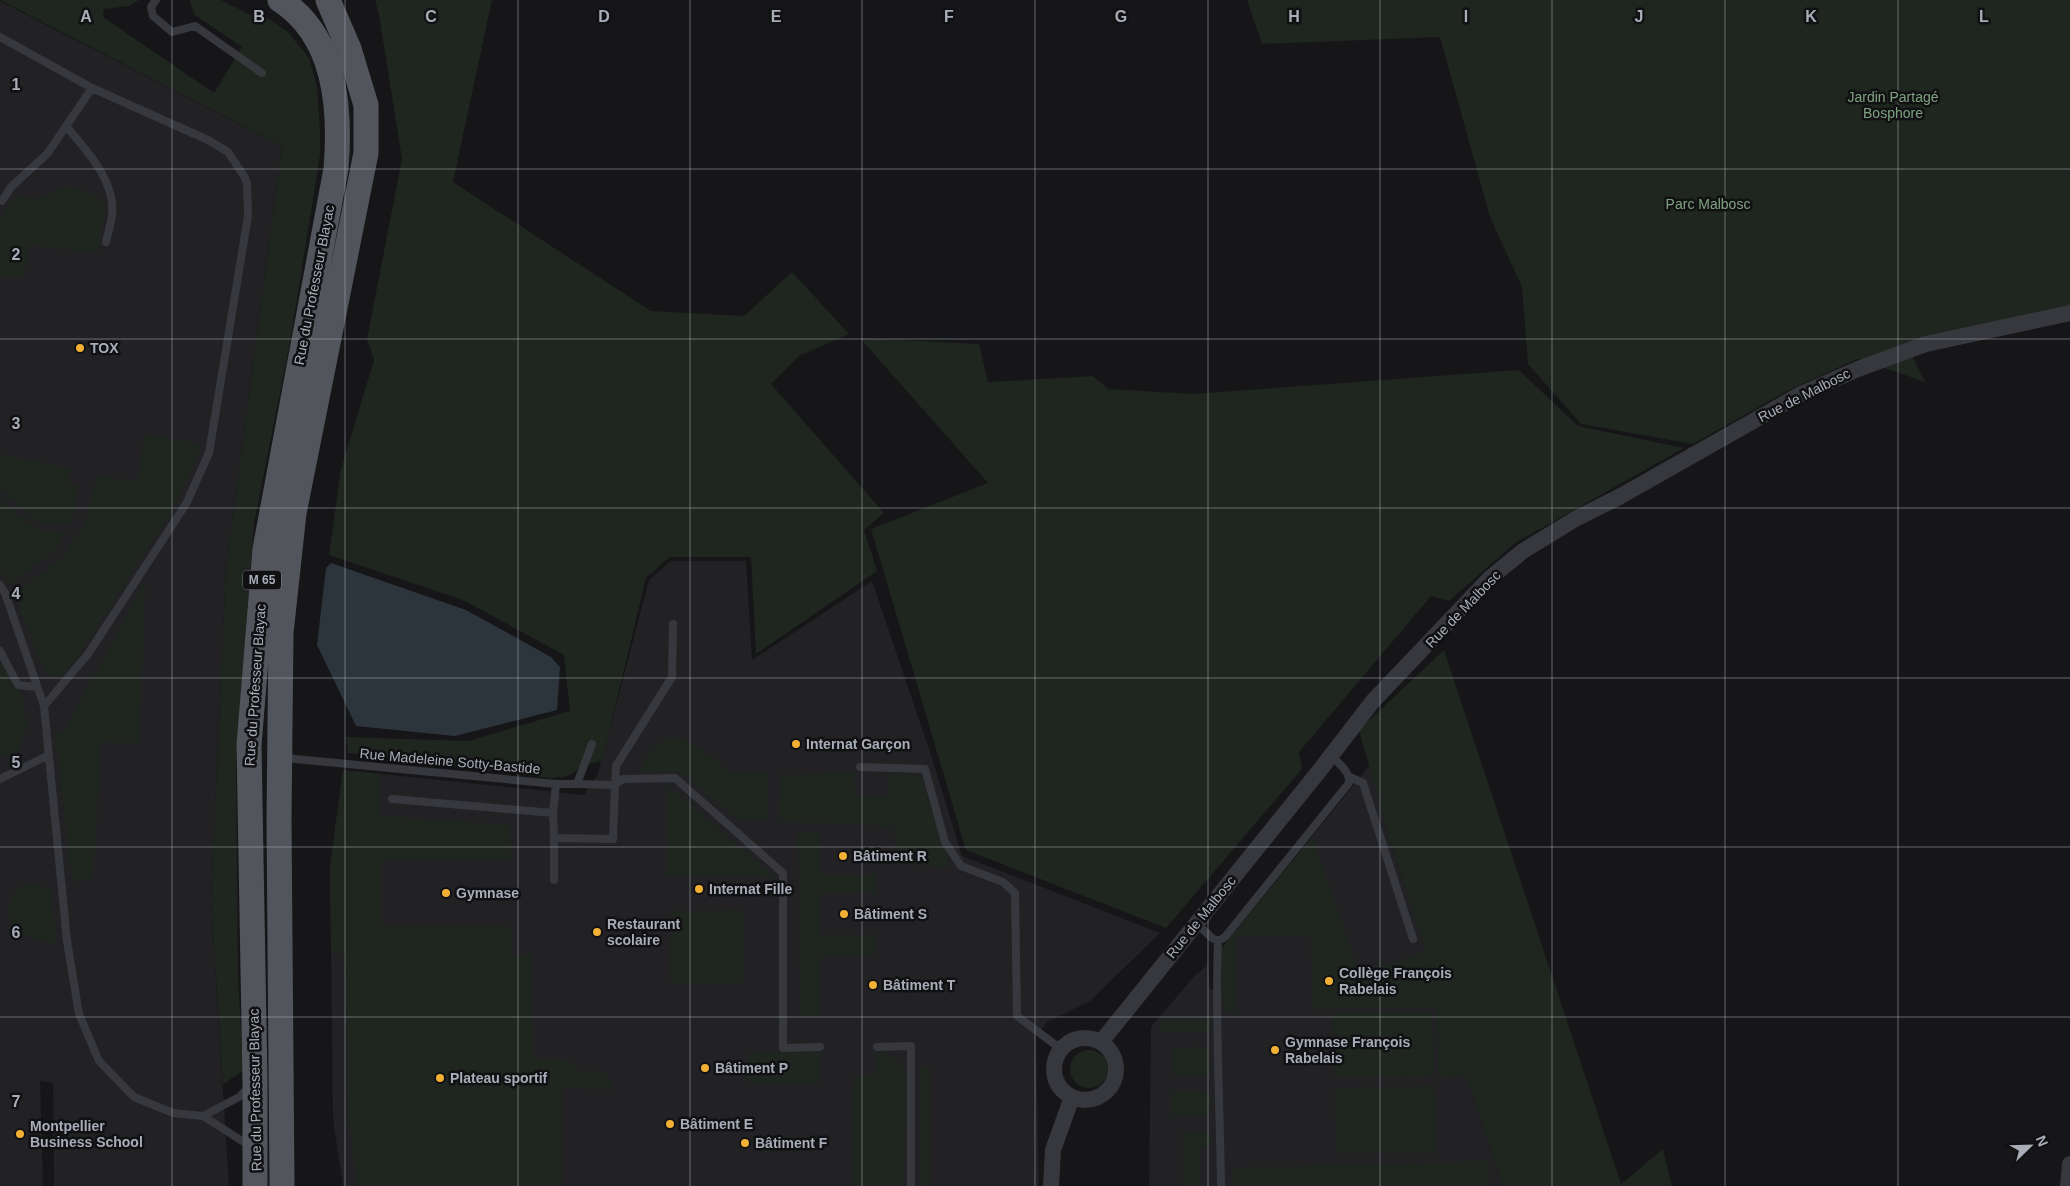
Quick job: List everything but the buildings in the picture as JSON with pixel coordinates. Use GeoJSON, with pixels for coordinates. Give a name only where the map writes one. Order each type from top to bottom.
{"type":"FeatureCollection","features":[{"type":"Feature","properties":{"kind":"main road","name":"Rue du Professeur Blayac"},"geometry":{"type":"LineString","coordinates":[[255,1186],[249,745],[265,549],[336,169],[339,132],[335,90],[326,59],[312,30],[292,8],[280,0]]}},
{"type":"Feature","properties":{"kind":"main road","name":"Rue du Professeur Blayac"},"geometry":{"type":"LineString","coordinates":[[282,1186],[279,755],[281,633],[294,513],[366,153],[366,105],[349,49],[328,0]]}},
{"type":"Feature","properties":{"kind":"street","name":"Rue de Malbosc"},"geometry":{"type":"LineString","coordinates":[[1101,1042],[1373,701],[1490,578],[1523,551],[1577,518],[1619,497],[1801,394],[1858,369],[1926,344],[2070,313]]}},
{"type":"Feature","properties":{"kind":"street"},"geometry":{"type":"LineString","coordinates":[[1079,1038],[1090,1038],[1101,1042],[1114,1057],[1115,1079],[1110,1089],[1102,1096],[1091,1100],[1072,1097],[1063,1091],[1057,1082],[1054,1072],[1056,1059],[1061,1049],[1069,1042],[1079,1038]]}},
{"type":"Feature","properties":{"kind":"street"},"geometry":{"type":"LineString","coordinates":[[1051,1186],[1052,1150],[1072,1097]]}},
{"type":"Feature","properties":{"kind":"street"},"geometry":{"type":"LineString","coordinates":[[2068,1186],[2070,1164]]}},
{"type":"Feature","properties":{"kind":"lane"},"geometry":{"type":"LineString","coordinates":[[156,0],[151,7],[153,16],[172,32],[195,26],[262,73]]}},
{"type":"Feature","properties":{"kind":"lane"},"geometry":{"type":"LineString","coordinates":[[0,37],[92,88],[208,140],[228,152],[244,176],[247,184],[248,216],[209,452],[186,504],[88,654],[44,706]]}},
{"type":"Feature","properties":{"kind":"lane"},"geometry":{"type":"LineString","coordinates":[[2,201],[11,187],[47,154],[92,88]]}},
{"type":"Feature","properties":{"kind":"lane"},"geometry":{"type":"LineString","coordinates":[[66,126],[88,154],[109,186],[113,213],[106,242]]}},
{"type":"Feature","properties":{"kind":"lane"},"geometry":{"type":"LineString","coordinates":[[0,585],[5,593],[44,706],[67,941],[79,1014],[99,1060],[134,1097],[173,1113],[203,1116],[255,1150]]}},
{"type":"Feature","properties":{"kind":"lane"},"geometry":{"type":"LineString","coordinates":[[554,838],[613,839],[616,766],[672,677],[673,624]]}},
{"type":"Feature","properties":{"kind":"lane"},"geometry":{"type":"LineString","coordinates":[[0,651],[18,685],[37,687]]}},
{"type":"Feature","properties":{"kind":"lane"},"geometry":{"type":"LineString","coordinates":[[577,784],[592,744]]}},
{"type":"Feature","properties":{"kind":"lane"},"geometry":{"type":"LineString","coordinates":[[0,779],[49,755]]}},
{"type":"Feature","properties":{"kind":"lane","name":"Rue Madeleine Sotty-Bastide"},"geometry":{"type":"LineString","coordinates":[[279,755],[295,759],[556,784],[615,785],[623,779],[675,778],[783,873],[783,1048],[820,1047]]}},
{"type":"Feature","properties":{"kind":"lane"},"geometry":{"type":"LineString","coordinates":[[1331,756],[1350,777],[1363,783],[1413,939]]}},
{"type":"Feature","properties":{"kind":"lane"},"geometry":{"type":"LineString","coordinates":[[860,767],[925,769],[945,842],[961,866],[1002,882],[1014,893],[1017,1016],[1061,1049]]}},
{"type":"Feature","properties":{"kind":"lane"},"geometry":{"type":"LineString","coordinates":[[1218,941],[1226,937],[1349,783],[1350,777]]}},
{"type":"Feature","properties":{"kind":"lane"},"geometry":{"type":"LineString","coordinates":[[554,880],[553,813],[556,784]]}},
{"type":"Feature","properties":{"kind":"lane"},"geometry":{"type":"LineString","coordinates":[[392,799],[553,813]]}},
{"type":"Feature","properties":{"kind":"lane"},"geometry":{"type":"LineString","coordinates":[[1196,923],[1218,941]]}},
{"type":"Feature","properties":{"kind":"lane"},"geometry":{"type":"LineString","coordinates":[[1218,941],[1216,989],[1219,1038],[1221,1186]]}},
{"type":"Feature","properties":{"kind":"lane"},"geometry":{"type":"LineString","coordinates":[[878,1047],[911,1046],[911,1186]]}},
{"type":"Feature","properties":{"kind":"lane"},"geometry":{"type":"LineString","coordinates":[[203,1116],[239,1097],[255,1081]]}},
{"type":"Feature","properties":{"kind":"shaded area"},"geometry":{"type":"Polygon","coordinates":[[[0,1],[282,146],[226,568],[211,900],[229,1186],[54,1186],[53,1083],[40,1081],[43,1186],[0,1186],[0,1]]]}},
{"type":"Feature","properties":{"kind":"shaded area"},"geometry":{"type":"Polygon","coordinates":[[[671,561],[746,561],[752,660],[872,581],[931,755],[962,856],[1160,933],[1090,1001],[1047,1022],[1036,1036],[1039,1186],[343,1186],[333,1119],[330,867],[343,770],[584,795],[598,774],[649,580],[671,561]]]}},
{"type":"Feature","properties":{"kind":"shaded area"},"geometry":{"type":"Polygon","coordinates":[[[331,563],[466,610],[551,657],[560,667],[557,710],[455,736],[356,726],[317,645],[326,568],[331,563]]]}},
{"type":"Feature","properties":{"kind":"shaded area","name":"Collège François Rabelais"},"geometry":{"type":"Polygon","coordinates":[[[1370,765],[1391,843],[1503,1186],[1149,1186],[1151,1027],[1197,973],[1208,963],[1210,989],[1222,989],[1221,949],[1370,765]]]}},
{"type":"Feature","properties":{"kind":"green space"},"geometry":{"type":"Polygon","coordinates":[[[0,0],[139,0],[129,6],[104,9],[103,17],[214,93],[242,47],[195,15],[189,0],[221,0],[249,14],[268,18],[288,32],[309,58],[317,86],[320,155],[291,337],[254,524],[236,756],[238,974],[243,1071],[223,1084],[211,900],[226,568],[282,146],[0,0]]]}},
{"type":"Feature","properties":{"kind":"green space"},"geometry":{"type":"Polygon","coordinates":[[[375,0],[492,0],[453,182],[651,311],[744,316],[792,272],[849,334],[799,356],[771,384],[884,513],[864,530],[877,571],[756,654],[751,557],[670,557],[646,578],[602,761],[580,766],[572,774],[565,776],[552,778],[433,764],[417,761],[418,759],[348,753],[346,737],[468,741],[570,711],[564,655],[463,600],[329,555],[341,469],[374,360],[367,339],[402,159],[375,0]]]}},
{"type":"Feature","properties":{"kind":"green space","name":"Parc Malbosc"},"geometry":{"type":"Polygon","coordinates":[[[1247,0],[2070,0],[2070,306],[1906,344],[1925,382],[1859,359],[1855,360],[1789,390],[1693,444],[1581,424],[1528,364],[1522,287],[1490,217],[1440,37],[1262,44],[1247,0]]]}},
{"type":"Feature","properties":{"kind":"green space"},"geometry":{"type":"Polygon","coordinates":[[[65,185],[95,195],[105,208],[98,253],[29,245],[23,278],[0,278],[0,217],[15,196],[42,198],[65,185]]]}},
{"type":"Feature","properties":{"kind":"green space"},"geometry":{"type":"Polygon","coordinates":[[[860,338],[979,344],[988,382],[1093,376],[1108,389],[1193,394],[1519,370],[1578,426],[1684,448],[1515,543],[1449,601],[1431,596],[1299,752],[1302,769],[1166,928],[966,850],[871,529],[988,483],[860,338]]]}},
{"type":"Feature","properties":{"kind":"green space"},"geometry":{"type":"Polygon","coordinates":[[[145,434],[201,444],[196,462],[173,509],[66,674],[52,677],[40,663],[15,594],[63,557],[85,523],[97,476],[137,481],[145,434]]]}},
{"type":"Feature","properties":{"kind":"green space"},"geometry":{"type":"Polygon","coordinates":[[[0,454],[70,468],[68,485],[78,485],[75,509],[69,525],[36,522],[0,489],[0,454]]]}},
{"type":"Feature","properties":{"kind":"green space"},"geometry":{"type":"Polygon","coordinates":[[[0,498],[35,529],[66,532],[55,550],[10,585],[0,570],[0,498]]]}},
{"type":"Feature","properties":{"kind":"green space"},"geometry":{"type":"Polygon","coordinates":[[[145,581],[140,743],[101,742],[93,879],[72,881],[55,730],[64,732],[145,581]]]}},
{"type":"Feature","properties":{"kind":"green space"},"geometry":{"type":"Polygon","coordinates":[[[1444,650],[1621,1184],[1663,1149],[1672,1186],[1503,1186],[1467,1076],[1439,1078],[1436,1007],[1313,1009],[1311,935],[1236,936],[1237,1012],[1224,1012],[1221,949],[1312,837],[1359,972],[1426,952],[1391,843],[1359,730],[1444,650]]]}},
{"type":"Feature","properties":{"kind":"green space"},"geometry":{"type":"Polygon","coordinates":[[[0,661],[15,688],[21,690],[27,728],[15,757],[0,756],[0,661]]]}},
{"type":"Feature","properties":{"kind":"green space"},"geometry":{"type":"Polygon","coordinates":[[[670,737],[686,739],[735,774],[768,772],[767,821],[739,820],[681,773],[638,772],[655,747],[670,737]]]}},
{"type":"Feature","properties":{"kind":"green space","name":"Plateau sportif"},"geometry":{"type":"Polygon","coordinates":[[[343,770],[380,774],[381,816],[510,825],[511,860],[382,860],[382,926],[511,926],[512,954],[531,954],[534,1058],[567,1059],[582,1072],[600,1070],[611,1081],[611,1089],[562,1088],[562,1186],[357,1186],[347,1097],[344,953],[331,952],[330,867],[343,770]]]}},
{"type":"Feature","properties":{"kind":"green space"},"geometry":{"type":"Polygon","coordinates":[[[854,773],[855,796],[889,796],[889,774],[920,776],[950,867],[900,864],[893,827],[848,823],[778,822],[780,775],[854,773]]]}},
{"type":"Feature","properties":{"kind":"green space"},"geometry":{"type":"Polygon","coordinates":[[[666,784],[775,877],[666,876],[666,784]]]}},
{"type":"Feature","properties":{"kind":"green space"},"geometry":{"type":"Polygon","coordinates":[[[798,832],[819,832],[820,874],[876,874],[876,893],[819,894],[820,935],[876,935],[877,955],[820,955],[820,1016],[800,1016],[798,832]]]}},
{"type":"Feature","properties":{"kind":"green space"},"geometry":{"type":"Polygon","coordinates":[[[28,884],[38,884],[51,890],[57,945],[26,934],[17,928],[10,918],[9,906],[13,894],[28,884]]]}},
{"type":"Feature","properties":{"kind":"green space"},"geometry":{"type":"Polygon","coordinates":[[[743,910],[743,983],[670,983],[670,911],[743,910]]]}},
{"type":"Feature","properties":{"kind":"green space"},"geometry":{"type":"Polygon","coordinates":[[[1432,1011],[1434,1077],[1334,1078],[1333,1012],[1432,1011]]]}},
{"type":"Feature","properties":{"kind":"green space"},"geometry":{"type":"Polygon","coordinates":[[[1160,1018],[1210,1018],[1210,1031],[1160,1032],[1160,1018]]]}},
{"type":"Feature","properties":{"kind":"green space"},"geometry":{"type":"Polygon","coordinates":[[[1209,1047],[1210,1074],[1172,1075],[1171,1048],[1209,1047]]]}},
{"type":"Feature","properties":{"kind":"green space"},"geometry":{"type":"Polygon","coordinates":[[[1089,1050],[1103,1055],[1108,1069],[1103,1083],[1089,1088],[1075,1083],[1070,1069],[1075,1055],[1089,1050]]]}},
{"type":"Feature","properties":{"kind":"green space"},"geometry":{"type":"Polygon","coordinates":[[[877,1051],[887,1054],[894,1059],[905,1074],[904,1186],[853,1186],[854,1075],[877,1075],[877,1051]]]}},
{"type":"Feature","properties":{"kind":"green space"},"geometry":{"type":"Polygon","coordinates":[[[747,1053],[820,1053],[820,1083],[747,1083],[747,1053]]]}},
{"type":"Feature","properties":{"kind":"green space"},"geometry":{"type":"Polygon","coordinates":[[[920,1067],[930,1067],[930,1186],[920,1186],[920,1067]]]}},
{"type":"Feature","properties":{"kind":"green space"},"geometry":{"type":"Polygon","coordinates":[[[1434,1086],[1436,1153],[1336,1153],[1335,1088],[1434,1086]]]}},
{"type":"Feature","properties":{"kind":"green space"},"geometry":{"type":"Polygon","coordinates":[[[1171,1091],[1210,1091],[1210,1116],[1171,1117],[1171,1091]]]}},
{"type":"Feature","properties":{"kind":"green space"},"geometry":{"type":"Polygon","coordinates":[[[1183,1132],[1210,1132],[1212,1146],[1199,1147],[1199,1186],[1183,1186],[1183,1132]]]}},
{"type":"Feature","properties":{"kind":"green space"},"geometry":{"type":"Polygon","coordinates":[[[1489,1161],[1489,1186],[1234,1186],[1233,1168],[1489,1161]]]}},
{"type":"Feature","properties":{"kind":"place","name":"TOX"},"geometry":{"type":"Point","coordinates":[80,348]}},
{"type":"Feature","properties":{"kind":"place","name":"Internat Garçon"},"geometry":{"type":"Point","coordinates":[796,744]}},
{"type":"Feature","properties":{"kind":"place","name":"Bâtiment R"},"geometry":{"type":"Point","coordinates":[843,856]}},
{"type":"Feature","properties":{"kind":"place","name":"Internat Fille"},"geometry":{"type":"Point","coordinates":[699,889]}},
{"type":"Feature","properties":{"kind":"place","name":"Gymnase"},"geometry":{"type":"Point","coordinates":[446,893]}},
{"type":"Feature","properties":{"kind":"place","name":"Bâtiment S"},"geometry":{"type":"Point","coordinates":[844,914]}},
{"type":"Feature","properties":{"kind":"place","name":"Restaurant scolaire"},"geometry":{"type":"Point","coordinates":[597,932]}},
{"type":"Feature","properties":{"kind":"place","name":"Collège François Rabelais"},"geometry":{"type":"Point","coordinates":[1329,981]}},
{"type":"Feature","properties":{"kind":"place","name":"Bâtiment T"},"geometry":{"type":"Point","coordinates":[873,985]}},
{"type":"Feature","properties":{"kind":"place","name":"Gymnase François Rabelais"},"geometry":{"type":"Point","coordinates":[1275,1050]}},
{"type":"Feature","properties":{"kind":"place","name":"Bâtiment P"},"geometry":{"type":"Point","coordinates":[705,1068]}},
{"type":"Feature","properties":{"kind":"place","name":"Plateau sportif"},"geometry":{"type":"Point","coordinates":[440,1078]}},
{"type":"Feature","properties":{"kind":"place","name":"Bâtiment E"},"geometry":{"type":"Point","coordinates":[670,1124]}},
{"type":"Feature","properties":{"kind":"place","name":"Montpellier Business School"},"geometry":{"type":"Point","coordinates":[20,1134]}},
{"type":"Feature","properties":{"kind":"place","name":"Bâtiment F"},"geometry":{"type":"Point","coordinates":[745,1143]}},
{"type":"Feature","properties":{"kind":"park label","name":"Jardin Partagé Bosphore"},"geometry":{"type":"Point","coordinates":[1893,105]}}]}
